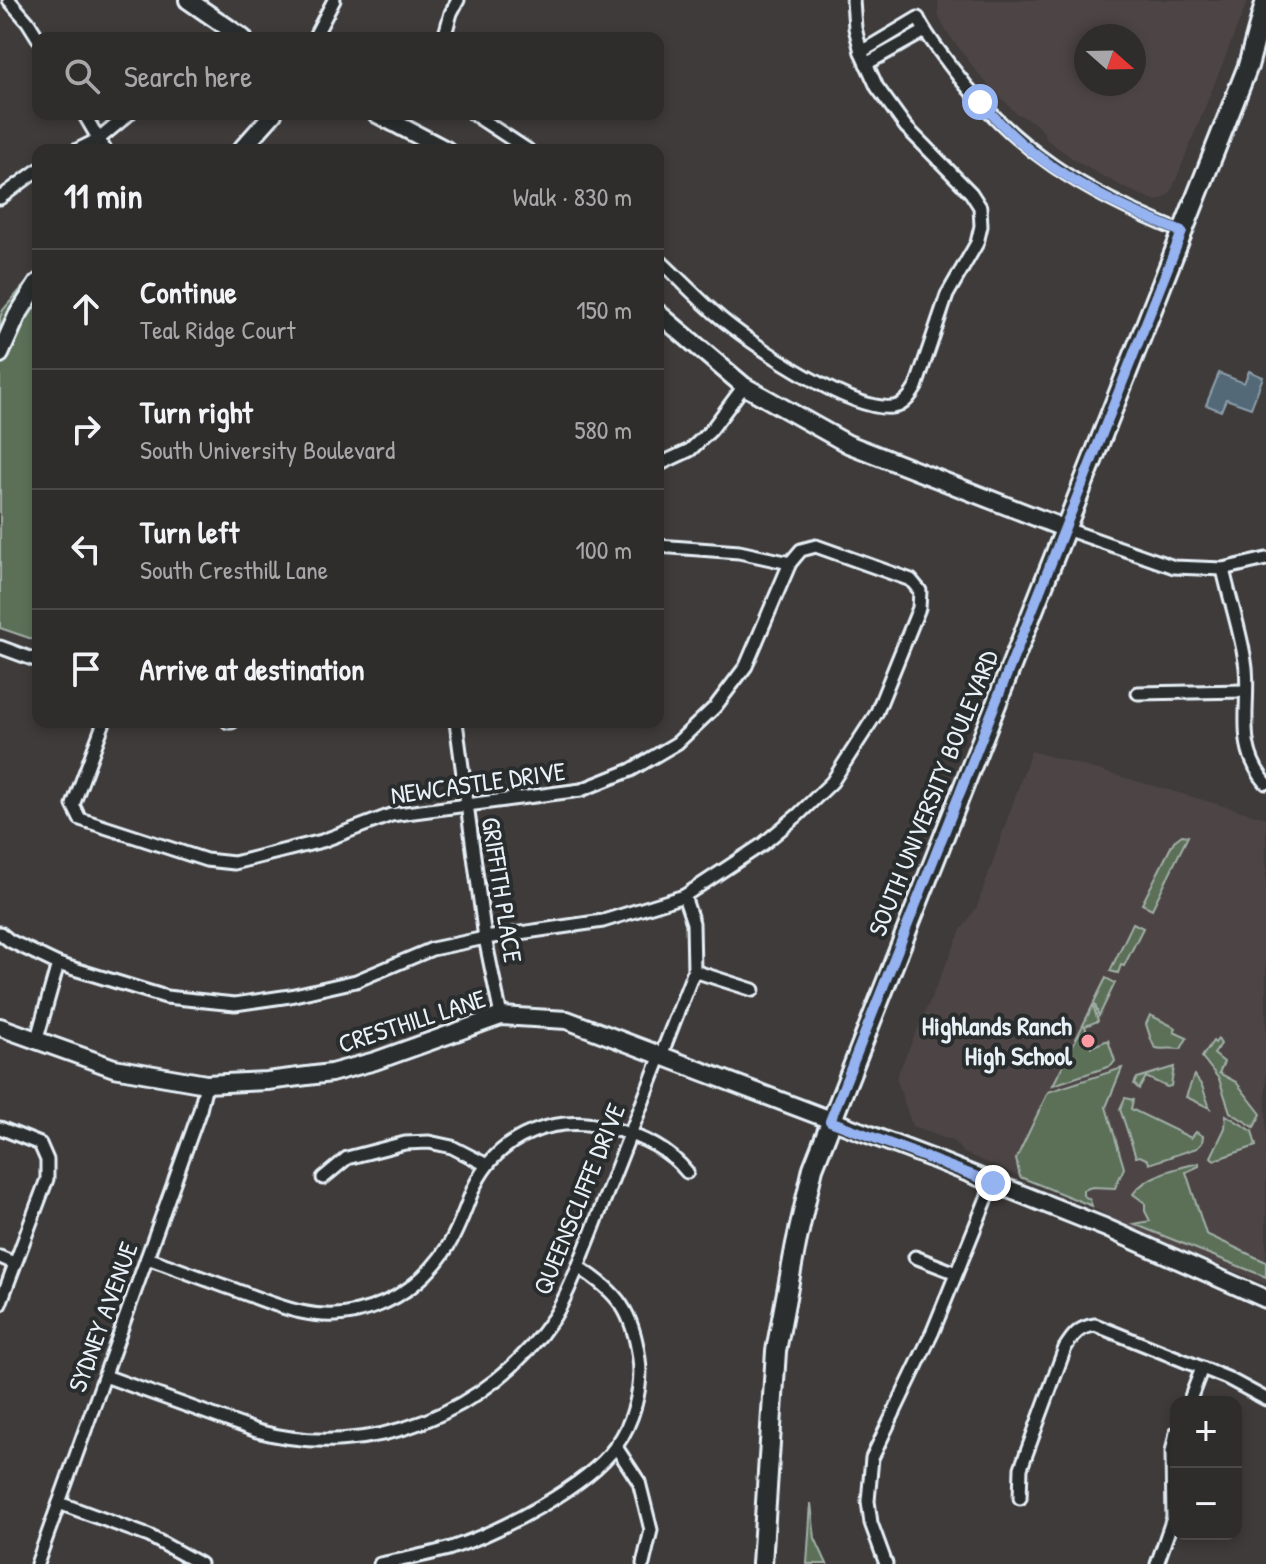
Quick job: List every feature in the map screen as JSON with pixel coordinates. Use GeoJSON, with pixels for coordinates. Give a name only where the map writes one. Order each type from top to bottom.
{"type":"FeatureCollection","features":[{"type":"Feature","properties":{"kind":"main road","name":"SOUTH UNIVERSITY BOULEVARD"},"geometry":{"type":"LineString","coordinates":[[762,1564],[776,1351],[813,1168],[1248,66],[1266,0]]}},
{"type":"Feature","properties":{"kind":"main road","name":"SOUTH UNIVERSITY BOULEVARD"},"geometry":{"type":"LineString","coordinates":[[1248,66],[1266,38]]}},
{"type":"Feature","properties":{"kind":"street"},"geometry":{"type":"LineString","coordinates":[[9,0],[34,32]]}},
{"type":"Feature","properties":{"kind":"street"},"geometry":{"type":"LineString","coordinates":[[188,0],[234,32]]}},
{"type":"Feature","properties":{"kind":"street"},"geometry":{"type":"LineString","coordinates":[[317,32],[334,0]]}},
{"type":"Feature","properties":{"kind":"street"},"geometry":{"type":"LineString","coordinates":[[446,32],[458,0]]}},
{"type":"Feature","properties":{"kind":"street"},"geometry":{"type":"LineString","coordinates":[[664,265],[718,316],[769,353],[823,386],[866,405],[884,408],[899,405],[910,397],[947,295],[977,243],[981,226],[980,207],[971,193],[906,127],[877,87],[861,52],[853,0]]}},
{"type":"Feature","properties":{"kind":"street"},"geometry":{"type":"LineString","coordinates":[[861,52],[918,18],[962,81],[1019,141],[1089,191],[1182,232]]}},
{"type":"Feature","properties":{"kind":"street"},"geometry":{"type":"LineString","coordinates":[[866,64],[925,31]]}},
{"type":"Feature","properties":{"kind":"street"},"geometry":{"type":"LineString","coordinates":[[87,120],[101,144]]}},
{"type":"Feature","properties":{"kind":"street"},"geometry":{"type":"LineString","coordinates":[[103,144],[124,120]]}},
{"type":"Feature","properties":{"kind":"street"},"geometry":{"type":"LineString","coordinates":[[246,144],[268,120]]}},
{"type":"Feature","properties":{"kind":"street"},"geometry":{"type":"LineString","coordinates":[[388,120],[434,144]]}},
{"type":"Feature","properties":{"kind":"street"},"geometry":{"type":"LineString","coordinates":[[482,120],[519,144]]}},
{"type":"Feature","properties":{"kind":"street"},"geometry":{"type":"LineString","coordinates":[[1,194],[32,174]]}},
{"type":"Feature","properties":{"kind":"street"},"geometry":{"type":"LineString","coordinates":[[0,354],[17,316],[32,292]]}},
{"type":"Feature","properties":{"kind":"street"},"geometry":{"type":"LineString","coordinates":[[664,318],[715,365],[744,386],[848,444],[1066,529],[1174,567],[1223,569],[1266,559]]}},
{"type":"Feature","properties":{"kind":"street"},"geometry":{"type":"LineString","coordinates":[[664,462],[690,450],[711,430],[744,386]]}},
{"type":"Feature","properties":{"kind":"street"},"geometry":{"type":"LineString","coordinates":[[0,933],[58,964],[166,997],[235,1004],[290,996],[356,981],[432,949],[603,921],[684,896],[763,844],[832,782],[876,714],[919,608],[920,591],[911,580],[816,546],[801,550],[790,563],[739,552],[664,546]]}},
{"type":"Feature","properties":{"kind":"street","name":"NEWCASTLE DRIVE"},"geometry":{"type":"LineString","coordinates":[[102,728],[73,805],[80,819],[206,860],[234,863],[322,841],[391,815],[581,790],[631,770],[677,743],[715,707],[746,666],[790,563]]}},
{"type":"Feature","properties":{"kind":"street"},"geometry":{"type":"LineString","coordinates":[[1223,569],[1246,669],[1245,740],[1258,774],[1266,783]]}},
{"type":"Feature","properties":{"kind":"street"},"geometry":{"type":"LineString","coordinates":[[0,647],[32,659]]}},
{"type":"Feature","properties":{"kind":"street"},"geometry":{"type":"LineString","coordinates":[[1138,693],[1245,691]]}},
{"type":"Feature","properties":{"kind":"street","name":"GRIFFITH PLACE"},"geometry":{"type":"LineString","coordinates":[[457,728],[485,938],[501,1016]]}},
{"type":"Feature","properties":{"kind":"street","name":"QUEENSCLIFFE DRIVE"},"geometry":{"type":"LineString","coordinates":[[105,1376],[274,1436],[321,1441],[381,1435],[439,1416],[498,1379],[519,1360],[553,1318],[578,1267],[694,971],[693,923],[684,896]]}},
{"type":"Feature","properties":{"kind":"street"},"geometry":{"type":"LineString","coordinates":[[36,1042],[58,964]]}},
{"type":"Feature","properties":{"kind":"street"},"geometry":{"type":"LineString","coordinates":[[694,971],[753,990]]}},
{"type":"Feature","properties":{"kind":"street","name":"CRESTHILL LANE"},"geometry":{"type":"LineString","coordinates":[[0,1027],[114,1068],[206,1084],[331,1073],[375,1061],[501,1016],[567,1020],[1104,1227],[1266,1299]]}},
{"type":"Feature","properties":{"kind":"street","name":"SYDNEY AVENUE"},"geometry":{"type":"LineString","coordinates":[[37,1564],[200,1110],[206,1084]]}},
{"type":"Feature","properties":{"kind":"street"},"geometry":{"type":"LineString","coordinates":[[147,1258],[291,1310],[316,1315],[356,1312],[405,1292],[437,1262],[449,1244],[487,1165],[509,1144],[545,1126],[580,1122],[605,1127],[664,1150],[675,1157],[687,1172]]}},
{"type":"Feature","properties":{"kind":"street"},"geometry":{"type":"LineString","coordinates":[[0,1128],[40,1144],[47,1160],[47,1179],[0,1304]]}},
{"type":"Feature","properties":{"kind":"street"},"geometry":{"type":"LineString","coordinates":[[323,1178],[347,1158],[405,1143],[429,1142],[452,1147],[487,1165]]}},
{"type":"Feature","properties":{"kind":"street"},"geometry":{"type":"LineString","coordinates":[[886,1564],[871,1523],[868,1501],[872,1458],[933,1331],[993,1183]]}},
{"type":"Feature","properties":{"kind":"street"},"geometry":{"type":"LineString","coordinates":[[0,1257],[14,1263]]}},
{"type":"Feature","properties":{"kind":"street"},"geometry":{"type":"LineString","coordinates":[[915,1257],[956,1273]]}},
{"type":"Feature","properties":{"kind":"street"},"geometry":{"type":"LineString","coordinates":[[380,1564],[453,1547],[512,1521],[584,1477],[616,1447],[637,1397],[640,1366],[638,1344],[629,1317],[617,1296],[604,1283],[578,1267]]}},
{"type":"Feature","properties":{"kind":"street"},"geometry":{"type":"LineString","coordinates":[[1020,1498],[1021,1468],[1065,1348],[1079,1330],[1095,1325],[1202,1368],[1266,1399]]}},
{"type":"Feature","properties":{"kind":"street"},"geometry":{"type":"LineString","coordinates":[[1191,1396],[1202,1368]]}},
{"type":"Feature","properties":{"kind":"street"},"geometry":{"type":"LineString","coordinates":[[616,1447],[639,1482],[651,1530],[643,1564]]}},
{"type":"Feature","properties":{"kind":"street"},"geometry":{"type":"LineString","coordinates":[[1157,1564],[1173,1518],[1172,1468]]}},
{"type":"Feature","properties":{"kind":"street"},"geometry":{"type":"LineString","coordinates":[[59,1503],[149,1536],[200,1564]]}},
{"type":"Feature","properties":{"kind":"shaded area"},"geometry":{"type":"Polygon","coordinates":[[[938,0],[1248,0],[1171,192],[1156,201],[1079,163],[1046,139],[1043,131],[1016,113],[981,77],[939,17],[938,0]]]}},
{"type":"Feature","properties":{"kind":"shaded area","name":"Highlands Ranch High School"},"geometry":{"type":"Polygon","coordinates":[[[1031,751],[1266,818],[1266,1284],[1133,1230],[1091,1206],[964,1153],[954,1142],[912,1126],[896,1078],[961,930],[977,907],[1031,751]]]}},
{"type":"Feature","properties":{"kind":"green space"},"geometry":{"type":"Polygon","coordinates":[[[32,276],[32,639],[0,628],[0,317],[32,276]]]}},
{"type":"Feature","properties":{"kind":"green space"},"geometry":{"type":"Polygon","coordinates":[[[1182,835],[1188,836],[1152,909],[1142,904],[1174,841],[1182,835]]]}},
{"type":"Feature","properties":{"kind":"green space"},"geometry":{"type":"Polygon","coordinates":[[[1133,923],[1143,928],[1124,966],[1121,965],[1118,973],[1110,971],[1133,923]]]}},
{"type":"Feature","properties":{"kind":"green space"},"geometry":{"type":"Polygon","coordinates":[[[1106,978],[1115,983],[1099,1016],[1094,1002],[1106,978]]]}},
{"type":"Feature","properties":{"kind":"green space"},"geometry":{"type":"Polygon","coordinates":[[[1093,1005],[1098,1021],[1085,1026],[1091,1047],[1108,1040],[1115,1061],[1111,1066],[1053,1085],[1093,1005]]]}},
{"type":"Feature","properties":{"kind":"green space"},"geometry":{"type":"Polygon","coordinates":[[[1150,1015],[1176,1028],[1174,1032],[1187,1038],[1181,1049],[1154,1046],[1146,1024],[1150,1015]]]}},
{"type":"Feature","properties":{"kind":"green space"},"geometry":{"type":"Polygon","coordinates":[[[1218,1039],[1221,1044],[1214,1054],[1224,1062],[1219,1073],[1236,1082],[1261,1114],[1254,1127],[1230,1112],[1219,1079],[1202,1057],[1213,1041],[1215,1043],[1218,1039]]]}},
{"type":"Feature","properties":{"kind":"green space"},"geometry":{"type":"Polygon","coordinates":[[[1174,1067],[1171,1086],[1146,1077],[1139,1089],[1134,1084],[1137,1078],[1174,1067]]]}},
{"type":"Feature","properties":{"kind":"green space"},"geometry":{"type":"Polygon","coordinates":[[[1122,1068],[1106,1107],[1124,1168],[1115,1188],[1092,1187],[1083,1190],[1083,1195],[1092,1206],[1020,1177],[1016,1159],[1048,1092],[1122,1068]]]}},
{"type":"Feature","properties":{"kind":"green space"},"geometry":{"type":"Polygon","coordinates":[[[1194,1075],[1202,1086],[1210,1108],[1186,1097],[1194,1075]]]}},
{"type":"Feature","properties":{"kind":"green space"},"geometry":{"type":"Polygon","coordinates":[[[1125,1098],[1133,1100],[1131,1109],[1191,1138],[1196,1132],[1203,1136],[1202,1143],[1197,1148],[1149,1164],[1148,1160],[1136,1157],[1120,1109],[1125,1098]]]}},
{"type":"Feature","properties":{"kind":"green space"},"geometry":{"type":"Polygon","coordinates":[[[1226,1115],[1252,1131],[1256,1146],[1214,1160],[1211,1157],[1225,1128],[1226,1115]]]}},
{"type":"Feature","properties":{"kind":"green space"},"geometry":{"type":"Polygon","coordinates":[[[1199,1163],[1199,1166],[1186,1172],[1206,1234],[1266,1262],[1266,1277],[1134,1224],[1150,1221],[1145,1203],[1133,1194],[1139,1187],[1163,1173],[1199,1163]]]}},
{"type":"Feature","properties":{"kind":"green space"},"geometry":{"type":"Polygon","coordinates":[[[811,1503],[815,1538],[827,1564],[807,1564],[811,1503]]]}},
{"type":"Feature","properties":{"kind":"water"},"geometry":{"type":"Polygon","coordinates":[[[1249,371],[1263,377],[1251,408],[1226,399],[1221,411],[1206,405],[1219,373],[1244,383],[1249,371]]]}},
{"type":"Feature","properties":{"kind":"place","name":"Highlands Ranch High School"},"geometry":{"type":"Point","coordinates":[1088,1041]}},
{"type":"Feature","properties":{"kind":"route"},"geometry":{"type":"LineString","coordinates":[[980,102],[1019,141],[1064,175],[1089,191],[1182,232],[830,1121],[993,1183]]}}]}
